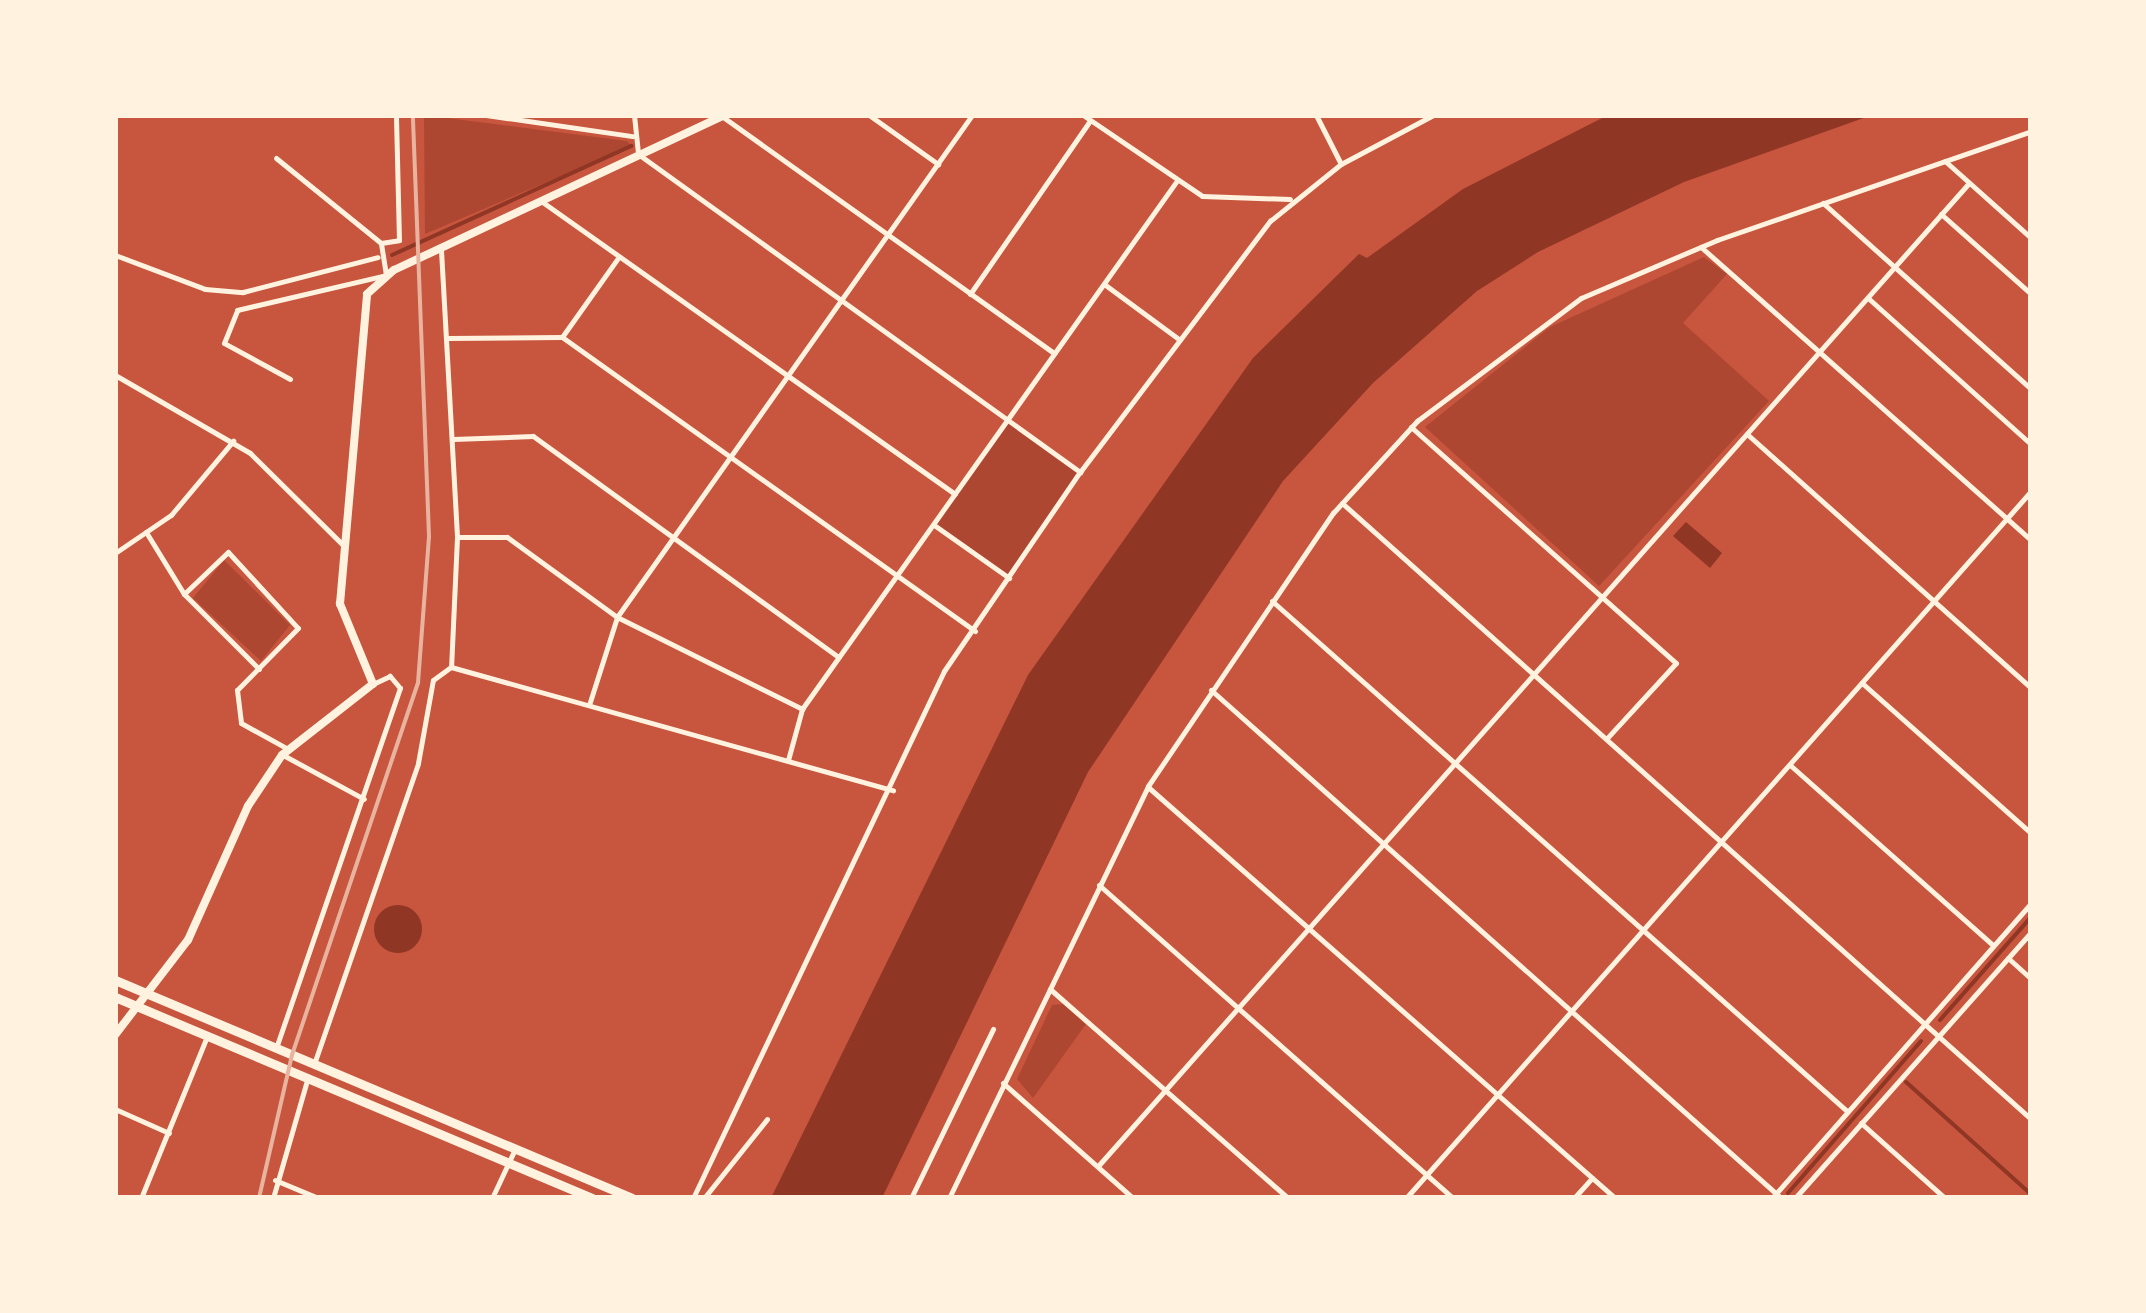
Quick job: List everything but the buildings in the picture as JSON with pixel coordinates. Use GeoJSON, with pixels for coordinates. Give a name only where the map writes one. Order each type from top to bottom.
{"type":"FeatureCollection","features":[{"type":"Feature","properties":{"kind":"main road"},"geometry":{"type":"LineString","coordinates":[[115,1035],[203,915],[248,806],[285,752],[373,684],[340,604],[367,294],[386,275],[724,116]]}},
{"type":"Feature","properties":{"kind":"main road"},"geometry":{"type":"LineString","coordinates":[[115,980],[632,1198]]}},
{"type":"Feature","properties":{"kind":"main road"},"geometry":{"type":"LineString","coordinates":[[115,997],[592,1198]]}},
{"type":"Feature","properties":{"kind":"street"},"geometry":{"type":"LineString","coordinates":[[276,158],[381,243],[399,240],[396,115]]}},
{"type":"Feature","properties":{"kind":"street"},"geometry":{"type":"LineString","coordinates":[[486,115],[632,136]]}},
{"type":"Feature","properties":{"kind":"street"},"geometry":{"type":"LineString","coordinates":[[634,115],[632,136],[638,154],[1080,472]]}},
{"type":"Feature","properties":{"kind":"street"},"geometry":{"type":"LineString","coordinates":[[869,115],[938,164]]}},
{"type":"Feature","properties":{"kind":"street"},"geometry":{"type":"LineString","coordinates":[[589,705],[616,617],[972,115]]}},
{"type":"Feature","properties":{"kind":"street"},"geometry":{"type":"LineString","coordinates":[[1082,115],[1176,182],[1216,200],[1292,198]]}},
{"type":"Feature","properties":{"kind":"street"},"geometry":{"type":"LineString","coordinates":[[1316,115],[1341,164]]}},
{"type":"Feature","properties":{"kind":"street"},"geometry":{"type":"LineString","coordinates":[[697,1198],[893,790],[944,671],[975,631],[1080,472],[1292,198],[1418,118],[1432,115]]}},
{"type":"Feature","properties":{"kind":"street"},"geometry":{"type":"LineString","coordinates":[[724,116],[1054,353]]}},
{"type":"Feature","properties":{"kind":"street"},"geometry":{"type":"LineString","coordinates":[[970,294],[1090,121]]}},
{"type":"Feature","properties":{"kind":"street"},"geometry":{"type":"LineString","coordinates":[[951,1197],[1148,786],[1210,690],[1342,503],[1411,428],[1556,312],[1701,247],[2031,131]]}},
{"type":"Feature","properties":{"kind":"street"},"geometry":{"type":"LineString","coordinates":[[1945,161],[2031,238]]}},
{"type":"Feature","properties":{"kind":"street"},"geometry":{"type":"LineString","coordinates":[[788,760],[802,709],[1176,182]]}},
{"type":"Feature","properties":{"kind":"street"},"geometry":{"type":"LineString","coordinates":[[1098,1166],[1969,183]]}},
{"type":"Feature","properties":{"kind":"street"},"geometry":{"type":"LineString","coordinates":[[541,201],[955,494]]}},
{"type":"Feature","properties":{"kind":"street"},"geometry":{"type":"LineString","coordinates":[[1824,203],[2031,389]]}},
{"type":"Feature","properties":{"kind":"street"},"geometry":{"type":"LineString","coordinates":[[1942,214],[2031,294]]}},
{"type":"Feature","properties":{"kind":"street"},"geometry":{"type":"LineString","coordinates":[[290,379],[224,343],[237,310],[386,275],[378,257],[381,243]]}},
{"type":"Feature","properties":{"kind":"street"},"geometry":{"type":"LineString","coordinates":[[1701,247],[2031,540]]}},
{"type":"Feature","properties":{"kind":"street"},"geometry":{"type":"LineString","coordinates":[[441,250],[457,537],[452,668]]}},
{"type":"Feature","properties":{"kind":"street"},"geometry":{"type":"LineString","coordinates":[[115,255],[206,289],[244,292],[378,257]]}},
{"type":"Feature","properties":{"kind":"street"},"geometry":{"type":"LineString","coordinates":[[562,337],[619,257]]}},
{"type":"Feature","properties":{"kind":"street"},"geometry":{"type":"LineString","coordinates":[[1104,284],[1180,340]]}},
{"type":"Feature","properties":{"kind":"street"},"geometry":{"type":"LineString","coordinates":[[1868,298],[2031,444]]}},
{"type":"Feature","properties":{"kind":"street"},"geometry":{"type":"LineString","coordinates":[[448,338],[562,337],[975,631]]}},
{"type":"Feature","properties":{"kind":"street"},"geometry":{"type":"LineString","coordinates":[[115,374],[233,441],[344,545]]}},
{"type":"Feature","properties":{"kind":"street"},"geometry":{"type":"LineString","coordinates":[[1411,428],[1676,662],[1606,740]]}},
{"type":"Feature","properties":{"kind":"street"},"geometry":{"type":"LineString","coordinates":[[1747,434],[2031,688]]}},
{"type":"Feature","properties":{"kind":"street"},"geometry":{"type":"LineString","coordinates":[[453,439],[533,436],[839,658]]}},
{"type":"Feature","properties":{"kind":"street"},"geometry":{"type":"LineString","coordinates":[[115,554],[196,490],[233,441]]}},
{"type":"Feature","properties":{"kind":"street"},"geometry":{"type":"LineString","coordinates":[[1406,1198],[2031,491]]}},
{"type":"Feature","properties":{"kind":"street"},"geometry":{"type":"LineString","coordinates":[[1342,503],[2031,1119]]}},
{"type":"Feature","properties":{"kind":"street"},"geometry":{"type":"LineString","coordinates":[[933,525],[1009,578]]}},
{"type":"Feature","properties":{"kind":"street"},"geometry":{"type":"LineString","coordinates":[[146,532],[184,594],[259,669]]}},
{"type":"Feature","properties":{"kind":"street"},"geometry":{"type":"LineString","coordinates":[[457,537],[506,537],[616,617],[802,709]]}},
{"type":"Feature","properties":{"kind":"street"},"geometry":{"type":"LineString","coordinates":[[184,594],[228,552],[298,628],[238,690],[241,724],[364,799]]}},
{"type":"Feature","properties":{"kind":"street"},"geometry":{"type":"LineString","coordinates":[[1272,602],[1457,762],[1847,1112]]}},
{"type":"Feature","properties":{"kind":"street"},"geometry":{"type":"LineString","coordinates":[[314,1064],[418,763],[433,680],[452,668],[893,790]]}},
{"type":"Feature","properties":{"kind":"street"},"geometry":{"type":"LineString","coordinates":[[276,1048],[400,688],[390,676],[373,684]]}},
{"type":"Feature","properties":{"kind":"street"},"geometry":{"type":"LineString","coordinates":[[1862,683],[2031,833]]}},
{"type":"Feature","properties":{"kind":"street"},"geometry":{"type":"LineString","coordinates":[[1210,690],[1776,1196],[2031,903]]}},
{"type":"Feature","properties":{"kind":"street"},"geometry":{"type":"LineString","coordinates":[[1790,764],[1994,946]]}},
{"type":"Feature","properties":{"kind":"street"},"geometry":{"type":"LineString","coordinates":[[1148,786],[1615,1198]]}},
{"type":"Feature","properties":{"kind":"street"},"geometry":{"type":"LineString","coordinates":[[1099,885],[1453,1198]]}},
{"type":"Feature","properties":{"kind":"street"},"geometry":{"type":"LineString","coordinates":[[1795,1198],[2031,932]]}},
{"type":"Feature","properties":{"kind":"street"},"geometry":{"type":"LineString","coordinates":[[2008,958],[2031,979]]}},
{"type":"Feature","properties":{"kind":"street"},"geometry":{"type":"LineString","coordinates":[[1050,988],[1288,1198]]}},
{"type":"Feature","properties":{"kind":"street"},"geometry":{"type":"LineString","coordinates":[[911,1198],[993,1029]]}},
{"type":"Feature","properties":{"kind":"street"},"geometry":{"type":"LineString","coordinates":[[141,1198],[207,1036]]}},
{"type":"Feature","properties":{"kind":"street"},"geometry":{"type":"LineString","coordinates":[[273,1198],[308,1077]]}},
{"type":"Feature","properties":{"kind":"street"},"geometry":{"type":"LineString","coordinates":[[1003,1083],[1133,1198]]}},
{"type":"Feature","properties":{"kind":"street"},"geometry":{"type":"LineString","coordinates":[[115,1109],[169,1132]]}},
{"type":"Feature","properties":{"kind":"street"},"geometry":{"type":"LineString","coordinates":[[697,1198],[766,1120]]}},
{"type":"Feature","properties":{"kind":"street"},"geometry":{"type":"LineString","coordinates":[[1861,1124],[1945,1198]]}},
{"type":"Feature","properties":{"kind":"street"},"geometry":{"type":"LineString","coordinates":[[492,1198],[516,1149]]}},
{"type":"Feature","properties":{"kind":"street"},"geometry":{"type":"LineString","coordinates":[[1574,1198],[1592,1178]]}},
{"type":"Feature","properties":{"kind":"street"},"geometry":{"type":"LineString","coordinates":[[276,1180],[318,1198]]}},
{"type":"Feature","properties":{"kind":"shaded area"},"geometry":{"type":"Polygon","coordinates":[[[424,115],[627,141],[631,146],[425,234],[424,115]]]}},
{"type":"Feature","properties":{"kind":"shaded area"},"geometry":{"type":"Polygon","coordinates":[[[1608,115],[1872,115],[1684,182],[1538,252],[1477,291],[1373,383],[1283,481],[1088,772],[882,1198],[771,1198],[1028,675],[1253,358],[1359,254],[1367,258],[1463,189],[1608,115]]]}},
{"type":"Feature","properties":{"kind":"shaded area"},"geometry":{"type":"Polygon","coordinates":[[[1704,257],[1727,274],[1683,323],[1769,401],[1599,586],[1425,427],[1550,327],[1704,257]]]}},
{"type":"Feature","properties":{"kind":"shaded area"},"geometry":{"type":"Polygon","coordinates":[[[1008,419],[1080,472],[1009,578],[933,525],[1008,419]]]}},
{"type":"Feature","properties":{"kind":"shaded area"},"geometry":{"type":"Polygon","coordinates":[[[1686,522],[1722,553],[1710,568],[1673,536],[1686,522]]]}},
{"type":"Feature","properties":{"kind":"shaded area"},"geometry":{"type":"Polygon","coordinates":[[[224,560],[290,625],[261,661],[193,598],[224,560]]]}},
{"type":"Feature","properties":{"kind":"shaded area"},"geometry":{"type":"Polygon","coordinates":[[[398,905],[415,912],[422,929],[415,946],[398,953],[381,946],[374,929],[381,912],[398,905]]]}},
{"type":"Feature","properties":{"kind":"shaded area"},"geometry":{"type":"Polygon","coordinates":[[[1063,1004],[1086,1024],[1033,1098],[1017,1079],[1052,1005],[1063,1004]]]}},
{"type":"Feature","properties":{"kind":"waterway"},"geometry":{"type":"LineString","coordinates":[[392,255],[631,146]]}},
{"type":"Feature","properties":{"kind":"waterway"},"geometry":{"type":"LineString","coordinates":[[1940,1020],[2031,917]]}},
{"type":"Feature","properties":{"kind":"waterway"},"geometry":{"type":"LineString","coordinates":[[1788,1193],[1921,1041]]}},
{"type":"Feature","properties":{"kind":"waterway"},"geometry":{"type":"LineString","coordinates":[[1906,1082],[2031,1194]]}},
{"type":"Feature","properties":{"kind":"railway"},"geometry":{"type":"LineString","coordinates":[[259,1198],[292,1055],[418,683],[429,536],[413,115]]}}]}
